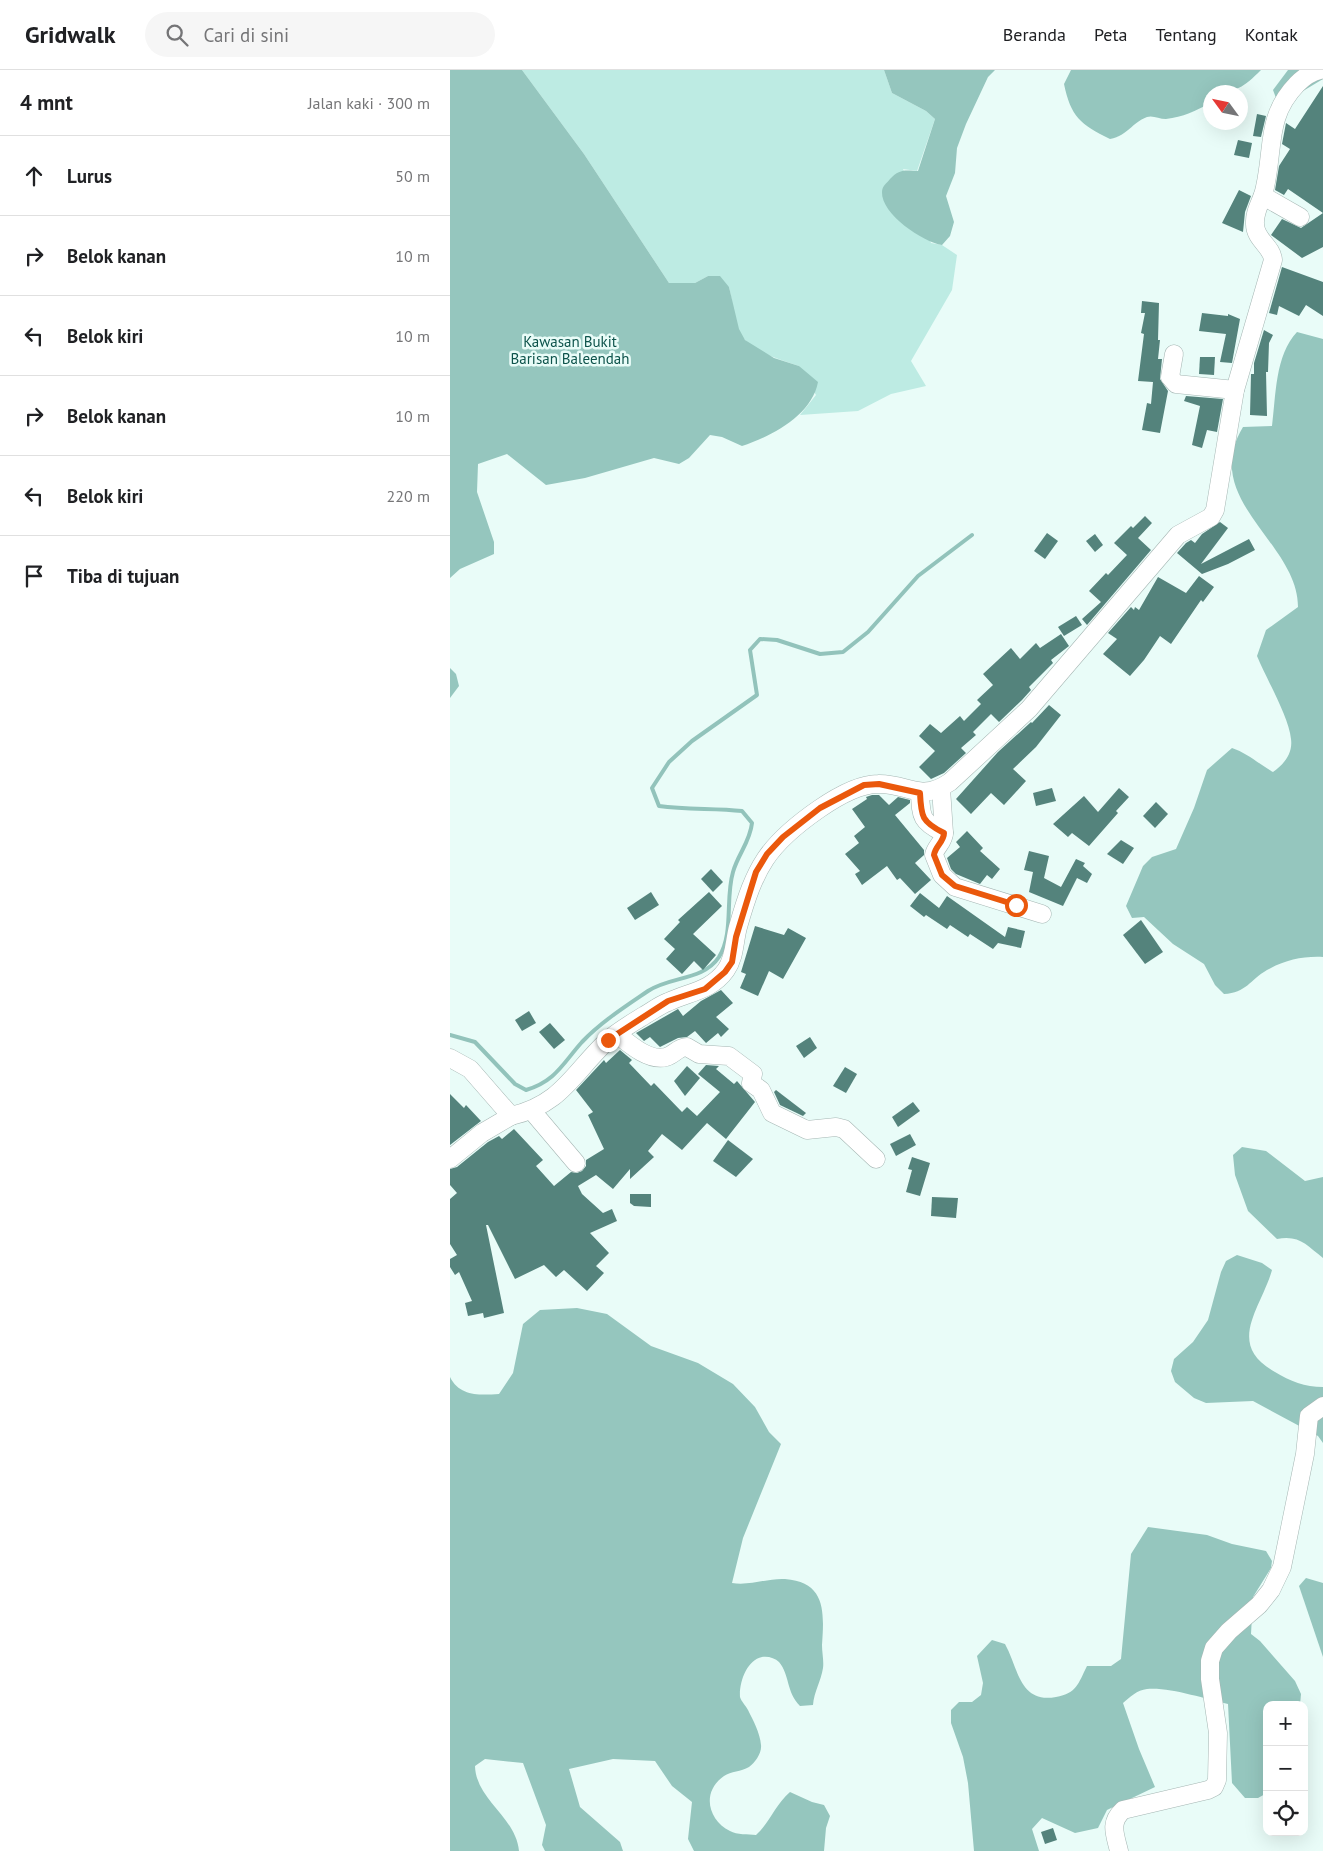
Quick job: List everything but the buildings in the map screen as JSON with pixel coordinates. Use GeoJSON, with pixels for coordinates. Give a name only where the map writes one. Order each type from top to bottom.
{"type":"FeatureCollection","features":[{"type":"Feature","properties":{"kind":"street"},"geometry":{"type":"LineString","coordinates":[[450,1159],[482,1133],[511,1116],[532,1111],[557,1096],[593,1055],[617,1034],[668,1001],[705,989],[725,972],[732,962],[742,913],[756,872],[767,854],[783,837],[820,808],[864,785],[879,784],[920,793],[941,788],[950,782],[1029,709],[1178,535],[1211,517],[1215,510],[1235,390],[1273,260],[1273,254],[1258,238],[1254,224],[1256,210],[1263,196],[1277,112],[1291,91],[1314,71]]}},
{"type":"Feature","properties":{"kind":"street"},"geometry":{"type":"LineString","coordinates":[[1263,196],[1300,217]]}},
{"type":"Feature","properties":{"kind":"street"},"geometry":{"type":"LineString","coordinates":[[1174,354],[1170,377],[1176,384],[1235,390]]}},
{"type":"Feature","properties":{"kind":"street"},"geometry":{"type":"LineString","coordinates":[[941,788],[944,833],[943,840],[934,851],[934,855],[948,882],[955,886],[1042,914]]}},
{"type":"Feature","properties":{"kind":"street"},"geometry":{"type":"LineString","coordinates":[[920,793],[923,818],[927,825],[944,833]]}},
{"type":"Feature","properties":{"kind":"street"},"geometry":{"type":"LineString","coordinates":[[617,1034],[644,1052],[661,1057],[687,1047],[699,1054],[729,1056],[753,1074],[751,1083],[761,1090],[772,1112],[807,1130],[836,1127],[844,1129],[876,1159]]}},
{"type":"Feature","properties":{"kind":"street"},"geometry":{"type":"LineString","coordinates":[[450,1058],[470,1069],[511,1116]]}},
{"type":"Feature","properties":{"kind":"street"},"geometry":{"type":"LineString","coordinates":[[532,1111],[576,1164]]}},
{"type":"Feature","properties":{"kind":"street"},"geometry":{"type":"LineString","coordinates":[[1119,1851],[1112,1825],[1115,1818],[1123,1810],[1214,1787],[1217,1780],[1218,1733],[1210,1679],[1210,1661],[1214,1648],[1259,1606],[1282,1567],[1304,1454],[1309,1416],[1323,1406]]}},
{"type":"Feature","properties":{"kind":"green space","name":"Kawasan Bukit Barisan Baleendah"},"geometry":{"type":"Polygon","coordinates":[[[450,70],[522,70],[584,154],[669,283],[695,283],[708,276],[720,276],[729,287],[739,329],[745,340],[774,358],[799,366],[818,382],[808,405],[789,423],[778,430],[742,446],[722,437],[710,435],[689,458],[679,464],[654,458],[585,478],[546,485],[507,454],[478,464],[477,492],[494,542],[494,554],[460,569],[450,578],[450,70]]]}},
{"type":"Feature","properties":{"kind":"green space"},"geometry":{"type":"Polygon","coordinates":[[[522,70],[884,70],[892,93],[926,111],[935,119],[917,171],[903,169],[931,243],[942,245],[957,255],[952,290],[911,361],[926,386],[891,394],[858,411],[800,415],[816,395],[799,366],[763,353],[745,340],[738,329],[729,287],[708,276],[695,283],[669,283],[584,154],[522,70]]]}},
{"type":"Feature","properties":{"kind":"green space"},"geometry":{"type":"Polygon","coordinates":[[[884,70],[995,70],[988,77],[957,148],[955,173],[946,196],[954,222],[950,236],[942,245],[924,239],[904,226],[888,209],[884,200],[883,188],[896,173],[909,170],[918,171],[935,119],[926,111],[892,93],[884,70]]]}},
{"type":"Feature","properties":{"kind":"green space"},"geometry":{"type":"Polygon","coordinates":[[[1071,70],[1261,70],[1244,85],[1203,85],[1203,106],[1178,117],[1166,119],[1152,116],[1147,117],[1137,122],[1122,135],[1110,139],[1091,129],[1078,118],[1070,104],[1064,84],[1071,70]]]}},
{"type":"Feature","properties":{"kind":"green space"},"geometry":{"type":"Polygon","coordinates":[[[1288,70],[1323,70],[1323,79],[1298,94],[1276,98],[1273,90],[1288,70]]]}},
{"type":"Feature","properties":{"kind":"green space"},"geometry":{"type":"Polygon","coordinates":[[[1297,332],[1323,339],[1323,957],[1308,957],[1287,961],[1267,970],[1243,989],[1224,994],[1215,985],[1204,964],[1173,944],[1144,917],[1132,918],[1126,906],[1143,866],[1152,857],[1176,849],[1194,808],[1207,770],[1232,748],[1273,772],[1281,766],[1291,749],[1291,739],[1286,720],[1257,656],[1266,630],[1298,607],[1294,584],[1283,562],[1241,499],[1233,477],[1233,453],[1243,427],[1272,426],[1280,364],[1284,352],[1297,332]]]}},
{"type":"Feature","properties":{"kind":"green space"},"geometry":{"type":"Polygon","coordinates":[[[450,668],[456,674],[459,686],[450,698],[450,668]]]}},
{"type":"Feature","properties":{"kind":"green space"},"geometry":{"type":"Polygon","coordinates":[[[1242,1147],[1266,1151],[1305,1181],[1323,1177],[1323,1258],[1302,1242],[1292,1238],[1277,1239],[1248,1211],[1235,1175],[1233,1155],[1242,1147]]]}},
{"type":"Feature","properties":{"kind":"green space"},"geometry":{"type":"Polygon","coordinates":[[[1237,1255],[1262,1263],[1272,1270],[1251,1325],[1249,1338],[1252,1350],[1260,1361],[1292,1381],[1304,1385],[1323,1387],[1323,1443],[1318,1436],[1253,1401],[1206,1403],[1194,1398],[1175,1382],[1171,1371],[1174,1359],[1193,1342],[1208,1320],[1221,1272],[1226,1261],[1237,1255]]]}},
{"type":"Feature","properties":{"kind":"green space"},"geometry":{"type":"Polygon","coordinates":[[[577,1308],[607,1314],[651,1346],[698,1363],[733,1384],[755,1407],[769,1432],[781,1444],[743,1538],[732,1583],[745,1584],[785,1579],[799,1581],[809,1586],[816,1593],[822,1611],[823,1668],[813,1705],[800,1706],[792,1695],[785,1672],[779,1662],[773,1658],[762,1657],[752,1662],[745,1672],[740,1697],[758,1731],[761,1745],[760,1751],[756,1760],[749,1767],[727,1774],[717,1783],[712,1790],[710,1805],[712,1813],[722,1826],[739,1834],[756,1835],[766,1824],[780,1802],[790,1792],[824,1805],[830,1816],[826,1828],[824,1851],[694,1851],[688,1839],[692,1802],[672,1786],[655,1761],[613,1759],[569,1769],[580,1807],[620,1842],[623,1851],[545,1851],[542,1845],[546,1825],[523,1763],[485,1759],[475,1766],[477,1778],[482,1789],[511,1828],[519,1851],[450,1851],[450,1377],[454,1384],[465,1391],[478,1394],[499,1394],[513,1373],[523,1324],[540,1310],[577,1308]]]}},
{"type":"Feature","properties":{"kind":"green space"},"geometry":{"type":"Polygon","coordinates":[[[1148,1527],[1207,1535],[1232,1544],[1266,1551],[1272,1561],[1271,1568],[1253,1597],[1251,1634],[1260,1641],[1295,1681],[1301,1694],[1300,1701],[1263,1701],[1263,1795],[1258,1798],[1245,1798],[1232,1783],[1228,1704],[1177,1692],[1147,1689],[1134,1694],[1123,1703],[1155,1787],[1107,1810],[1098,1828],[1075,1833],[1042,1818],[1032,1829],[1039,1851],[974,1851],[968,1783],[963,1757],[951,1723],[951,1710],[959,1702],[972,1702],[981,1695],[983,1683],[977,1656],[992,1640],[1005,1644],[1017,1673],[1027,1689],[1034,1695],[1044,1698],[1056,1697],[1073,1690],[1079,1683],[1087,1666],[1111,1666],[1121,1659],[1131,1554],[1148,1527]]]}},
{"type":"Feature","properties":{"kind":"green space"},"geometry":{"type":"Polygon","coordinates":[[[1306,1578],[1323,1583],[1323,1657],[1299,1586],[1306,1578]]]}},
{"type":"Feature","properties":{"kind":"waterway"},"geometry":{"type":"LineString","coordinates":[[450,1035],[475,1042],[515,1084],[526,1090],[545,1082],[597,1028],[648,991],[657,986],[695,974],[712,965],[724,948],[728,927],[733,872],[749,836],[752,823],[742,811],[659,806],[652,788],[669,762],[692,741],[757,695],[750,650],[760,639],[777,640],[820,654],[843,652],[868,632],[918,576],[972,535]]}},
{"type":"Feature","properties":{"kind":"route"},"geometry":{"type":"LineString","coordinates":[[608,1040],[668,1001],[705,989],[716,982],[732,962],[746,897],[756,872],[767,854],[783,837],[820,808],[864,785],[895,786],[920,793],[921,810],[927,825],[944,833],[943,840],[934,851],[934,855],[942,875],[948,882],[955,886],[1016,905]]}}]}
